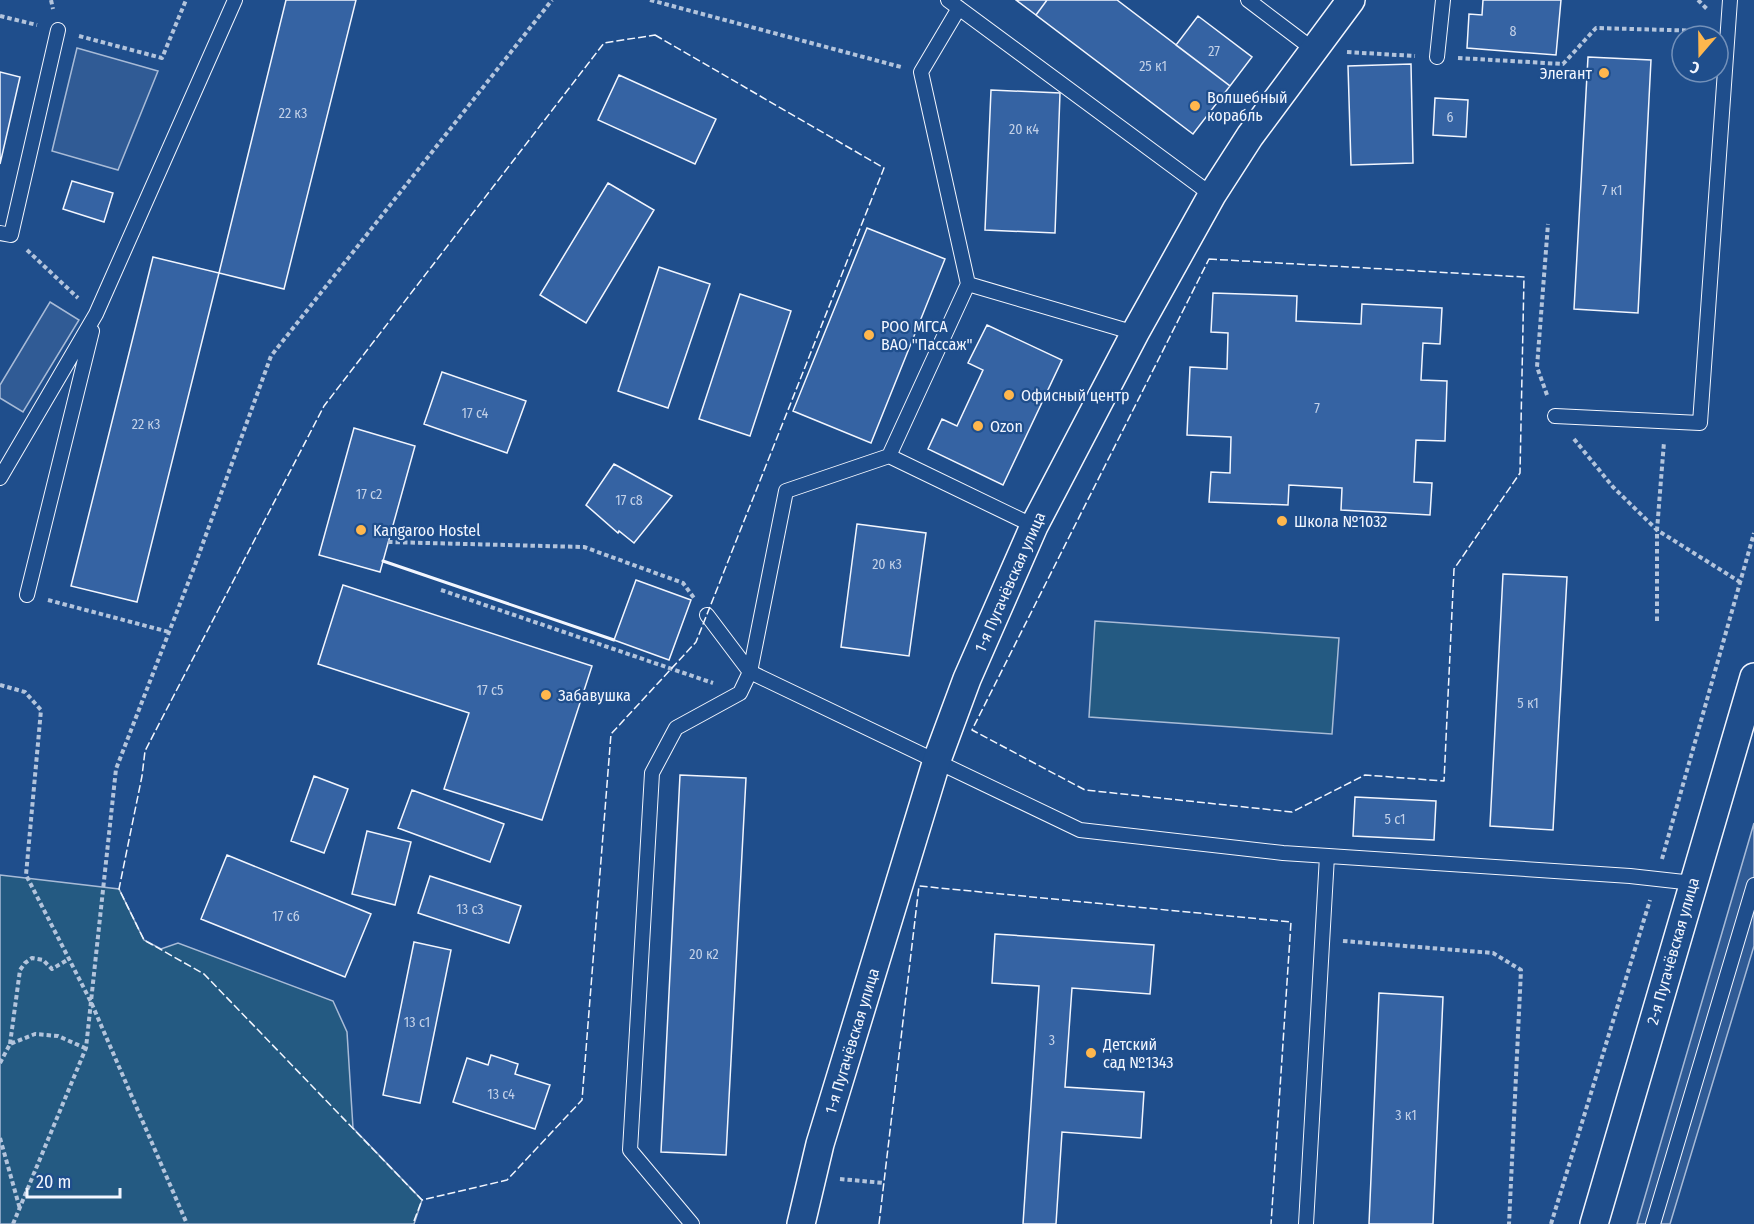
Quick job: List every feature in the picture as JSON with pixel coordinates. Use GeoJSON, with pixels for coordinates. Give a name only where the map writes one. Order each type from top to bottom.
{"type":"FeatureCollection","features":[{"type":"Feature","properties":{"kind":"street","name":"1-я Пугачёвская улица"},"geometry":{"type":"LineString","coordinates":[[801,1224],[812,1176],[937,760],[967,679],[1034,526],[1135,333],[1212,195],[1250,136],[1351,0]]}},
{"type":"Feature","properties":{"kind":"street","name":"2-я Пугачёвская улица"},"geometry":{"type":"LineString","coordinates":[[1594,1224],[1693,883],[1750,706],[1754,678]]}},
{"type":"Feature","properties":{"kind":"lane"},"geometry":{"type":"LineString","coordinates":[[0,478],[96,314],[235,0]]}},
{"type":"Feature","properties":{"kind":"lane"},"geometry":{"type":"LineString","coordinates":[[1248,0],[1314,50]]}},
{"type":"Feature","properties":{"kind":"lane"},"geometry":{"type":"LineString","coordinates":[[1437,57],[1443,0]]}},
{"type":"Feature","properties":{"kind":"lane"},"geometry":{"type":"LineString","coordinates":[[1729,24],[1730,0]]}},
{"type":"Feature","properties":{"kind":"lane"},"geometry":{"type":"LineString","coordinates":[[889,456],[968,284],[921,72],[953,4],[1212,195]]}},
{"type":"Feature","properties":{"kind":"lane"},"geometry":{"type":"LineString","coordinates":[[5,234],[58,30]]}},
{"type":"Feature","properties":{"kind":"lane"},"geometry":{"type":"LineString","coordinates":[[1555,416],[1700,423],[1725,84]]}},
{"type":"Feature","properties":{"kind":"lane"},"geometry":{"type":"LineString","coordinates":[[968,284],[1135,333]]}},
{"type":"Feature","properties":{"kind":"lane"},"geometry":{"type":"LineString","coordinates":[[27,595],[96,314]]}},
{"type":"Feature","properties":{"kind":"lane"},"geometry":{"type":"LineString","coordinates":[[692,1224],[630,1150],[652,773],[676,728],[740,693],[750,672],[786,491],[889,456],[1034,526]]}},
{"type":"Feature","properties":{"kind":"lane"},"geometry":{"type":"LineString","coordinates":[[706,615],[750,672],[1080,830],[1327,856],[1630,876],[1693,883]]}},
{"type":"Feature","properties":{"kind":"lane"},"geometry":{"type":"LineString","coordinates":[[1306,1224],[1327,856]]}},
{"type":"Feature","properties":{"kind":"lane"},"geometry":{"type":"LineString","coordinates":[[1653,1224],[1754,885]]}},
{"type":"Feature","properties":{"kind":"path"},"geometry":{"type":"LineString","coordinates":[[0,15],[162,58],[186,0]]}},
{"type":"Feature","properties":{"kind":"path"},"geometry":{"type":"LineString","coordinates":[[13,1224],[86,1048],[116,769],[271,356],[552,0]]}},
{"type":"Feature","properties":{"kind":"path"},"geometry":{"type":"LineString","coordinates":[[650,0],[921,72]]}},
{"type":"Feature","properties":{"kind":"path"},"geometry":{"type":"LineString","coordinates":[[1314,50],[1563,64],[1596,28],[1670,30]]}},
{"type":"Feature","properties":{"kind":"path"},"geometry":{"type":"LineString","coordinates":[[5,234],[96,314]]}},
{"type":"Feature","properties":{"kind":"path"},"geometry":{"type":"LineString","coordinates":[[1657,621],[1657,530],[1666,421]]}},
{"type":"Feature","properties":{"kind":"path"},"geometry":{"type":"LineString","coordinates":[[388,542],[584,547],[683,583],[706,615]]}},
{"type":"Feature","properties":{"kind":"path"},"geometry":{"type":"LineString","coordinates":[[441,590],[740,693]]}},
{"type":"Feature","properties":{"kind":"path"},"geometry":{"type":"LineString","coordinates":[[27,595],[169,632]]}},
{"type":"Feature","properties":{"kind":"path"},"geometry":{"type":"LineString","coordinates":[[0,685],[24,692],[41,710],[26,875],[91,1002],[187,1224]]}},
{"type":"Feature","properties":{"kind":"path"},"geometry":{"type":"LineString","coordinates":[[1322,939],[1493,953],[1521,970],[1509,1224]]}},
{"type":"Feature","properties":{"kind":"path"},"geometry":{"type":"LineString","coordinates":[[0,1063],[10,1044],[21,970],[25,963],[32,958],[43,960],[52,969],[69,959]]}},
{"type":"Feature","properties":{"kind":"path"},"geometry":{"type":"LineString","coordinates":[[10,1044],[35,1034],[58,1036],[86,1048]]}},
{"type":"Feature","properties":{"kind":"path"},"geometry":{"type":"LineString","coordinates":[[0,1138],[20,1210]]}},
{"type":"Feature","properties":{"kind":"path"},"geometry":{"type":"LineString","coordinates":[[812,1176],[884,1183]]}},
{"type":"Feature","properties":{"kind":"shaded area"},"geometry":{"type":"Polygon","coordinates":[[[77,48],[158,71],[118,170],[52,151],[77,48]]]}},
{"type":"Feature","properties":{"kind":"shaded area"},"geometry":{"type":"Polygon","coordinates":[[[50,302],[79,320],[23,412],[0,398],[0,385],[50,302]]]}},
{"type":"Feature","properties":{"kind":"shaded area"},"geometry":{"type":"Polygon","coordinates":[[[1095,621],[1339,638],[1332,734],[1089,717],[1095,621]]]}},
{"type":"Feature","properties":{"kind":"shaded area"},"geometry":{"type":"Polygon","coordinates":[[[1754,823],[1754,946],[1670,1224],[1637,1224],[1754,823]]]}},
{"type":"Feature","properties":{"kind":"shaded area"},"geometry":{"type":"Polygon","coordinates":[[[0,875],[119,889],[144,940],[161,949],[178,943],[333,1001],[347,1032],[353,1128],[422,1200],[414,1224],[0,1224],[0,875]]]}},
{"type":"Feature","properties":{"kind":"building"},"geometry":{"type":"Polygon","coordinates":[[[286,0],[356,0],[284,289],[219,273],[286,0]]]}},
{"type":"Feature","properties":{"kind":"building"},"geometry":{"type":"Polygon","coordinates":[[[1016,0],[1047,0],[1036,15],[1016,0]]]}},
{"type":"Feature","properties":{"kind":"building"},"geometry":{"type":"Polygon","coordinates":[[[1047,0],[1117,0],[1230,86],[1193,134],[1036,15],[1047,0]]]}},
{"type":"Feature","properties":{"kind":"building"},"geometry":{"type":"Polygon","coordinates":[[[1483,0],[1561,0],[1556,55],[1467,48],[1469,14],[1482,15],[1483,0]]]}},
{"type":"Feature","properties":{"kind":"building"},"geometry":{"type":"Polygon","coordinates":[[[1198,16],[1252,57],[1230,86],[1176,45],[1198,16]]]}},
{"type":"Feature","properties":{"kind":"building"},"geometry":{"type":"Polygon","coordinates":[[[1588,57],[1651,60],[1638,313],[1574,309],[1588,57]]]}},
{"type":"Feature","properties":{"kind":"building"},"geometry":{"type":"Polygon","coordinates":[[[1411,64],[1413,163],[1351,165],[1348,66],[1411,64]]]}},
{"type":"Feature","properties":{"kind":"building"},"geometry":{"type":"Polygon","coordinates":[[[0,72],[20,77],[0,164],[0,72]]]}},
{"type":"Feature","properties":{"kind":"building"},"geometry":{"type":"Polygon","coordinates":[[[619,75],[716,119],[695,164],[598,120],[619,75]]]}},
{"type":"Feature","properties":{"kind":"building"},"geometry":{"type":"Polygon","coordinates":[[[991,90],[1060,93],[1055,233],[985,230],[991,90]]]}},
{"type":"Feature","properties":{"kind":"building"},"geometry":{"type":"Polygon","coordinates":[[[1435,98],[1468,100],[1466,137],[1433,135],[1435,98]]]}},
{"type":"Feature","properties":{"kind":"building"},"geometry":{"type":"Polygon","coordinates":[[[72,181],[113,193],[104,222],[63,209],[72,181]]]}},
{"type":"Feature","properties":{"kind":"building"},"geometry":{"type":"Polygon","coordinates":[[[608,183],[654,210],[586,323],[540,295],[608,183]]]}},
{"type":"Feature","properties":{"kind":"building","name":"РОО МГСА ВАО \"Пассаж\""},"geometry":{"type":"Polygon","coordinates":[[[867,228],[945,259],[871,443],[793,411],[867,228]]]}},
{"type":"Feature","properties":{"kind":"building"},"geometry":{"type":"Polygon","coordinates":[[[153,257],[219,273],[137,602],[71,586],[153,257]]]}},
{"type":"Feature","properties":{"kind":"building"},"geometry":{"type":"Polygon","coordinates":[[[659,267],[710,284],[668,408],[618,391],[659,267]]]}},
{"type":"Feature","properties":{"kind":"building"},"geometry":{"type":"Polygon","coordinates":[[[1213,293],[1297,296],[1296,321],[1361,324],[1362,304],[1442,308],[1440,344],[1423,343],[1421,380],[1447,381],[1445,441],[1416,440],[1414,482],[1432,483],[1430,515],[1341,510],[1342,488],[1289,485],[1288,505],[1209,502],[1211,472],[1230,473],[1231,437],[1187,435],[1190,367],[1227,369],[1228,333],[1211,332],[1213,293]]]}},
{"type":"Feature","properties":{"kind":"building"},"geometry":{"type":"Polygon","coordinates":[[[740,294],[791,311],[750,436],[699,419],[740,294]]]}},
{"type":"Feature","properties":{"kind":"building","name":"Офисный центр"},"geometry":{"type":"Polygon","coordinates":[[[987,325],[1062,360],[1003,485],[928,449],[942,419],[957,426],[983,370],[968,363],[987,325]]]}},
{"type":"Feature","properties":{"kind":"building"},"geometry":{"type":"Polygon","coordinates":[[[442,372],[526,401],[507,453],[424,424],[442,372]]]}},
{"type":"Feature","properties":{"kind":"building"},"geometry":{"type":"Polygon","coordinates":[[[354,428],[415,446],[380,572],[319,555],[354,428]]]}},
{"type":"Feature","properties":{"kind":"building"},"geometry":{"type":"Polygon","coordinates":[[[614,464],[672,496],[634,543],[619,531],[618,533],[586,505],[614,464]]]}},
{"type":"Feature","properties":{"kind":"building"},"geometry":{"type":"Polygon","coordinates":[[[857,524],[926,533],[909,656],[841,647],[857,524]]]}},
{"type":"Feature","properties":{"kind":"building"},"geometry":{"type":"Polygon","coordinates":[[[1503,574],[1567,577],[1553,830],[1490,826],[1503,574]]]}},
{"type":"Feature","properties":{"kind":"building"},"geometry":{"type":"Polygon","coordinates":[[[636,580],[691,600],[669,660],[614,640],[636,580]]]}},
{"type":"Feature","properties":{"kind":"building"},"geometry":{"type":"Polygon","coordinates":[[[343,585],[592,666],[542,820],[444,789],[469,713],[318,664],[343,585]]]}},
{"type":"Feature","properties":{"kind":"building"},"geometry":{"type":"Polygon","coordinates":[[[680,775],[746,778],[726,1155],[661,1152],[680,775]]]}},
{"type":"Feature","properties":{"kind":"building"},"geometry":{"type":"Polygon","coordinates":[[[314,776],[348,789],[324,853],[291,841],[314,776]]]}},
{"type":"Feature","properties":{"kind":"building"},"geometry":{"type":"Polygon","coordinates":[[[412,790],[504,824],[490,862],[398,828],[412,790]]]}},
{"type":"Feature","properties":{"kind":"building"},"geometry":{"type":"Polygon","coordinates":[[[1355,797],[1436,801],[1434,840],[1353,836],[1355,797]]]}},
{"type":"Feature","properties":{"kind":"building"},"geometry":{"type":"Polygon","coordinates":[[[367,831],[411,842],[395,905],[352,894],[367,831]]]}},
{"type":"Feature","properties":{"kind":"building"},"geometry":{"type":"Polygon","coordinates":[[[227,855],[371,914],[345,977],[201,919],[227,855]]]}},
{"type":"Feature","properties":{"kind":"building"},"geometry":{"type":"Polygon","coordinates":[[[430,876],[521,906],[509,943],[418,913],[430,876]]]}},
{"type":"Feature","properties":{"kind":"building"},"geometry":{"type":"Polygon","coordinates":[[[995,934],[1154,945],[1150,994],[1072,988],[1065,1087],[1144,1092],[1141,1138],[1062,1132],[1056,1224],[1023,1224],[1039,986],[992,983],[995,934]]]}},
{"type":"Feature","properties":{"kind":"building"},"geometry":{"type":"Polygon","coordinates":[[[414,942],[451,950],[420,1103],[383,1095],[414,942]]]}},
{"type":"Feature","properties":{"kind":"building"},"geometry":{"type":"Polygon","coordinates":[[[1379,993],[1443,997],[1433,1224],[1369,1224],[1379,993]]]}},
{"type":"Feature","properties":{"kind":"building"},"geometry":{"type":"Polygon","coordinates":[[[491,1055],[518,1064],[515,1074],[550,1085],[535,1129],[453,1102],[467,1058],[488,1065],[491,1055]]]}},
{"type":"Feature","properties":{"kind":"fence"},"geometry":{"type":"LineString","coordinates":[[655,35],[884,168],[696,642],[611,734],[582,1100],[507,1180],[422,1200],[204,974],[144,940],[119,889],[145,751],[324,406],[604,43],[655,35]]}},
{"type":"Feature","properties":{"kind":"fence"},"geometry":{"type":"LineString","coordinates":[[1209,259],[1524,277],[1520,473],[1454,569],[1444,781],[1365,775],[1292,812],[1085,790],[972,730],[1209,259]]}},
{"type":"Feature","properties":{"kind":"fence"},"geometry":{"type":"LineString","coordinates":[[879,1224],[919,886],[1291,922],[1271,1224]]}},
{"type":"Feature","properties":{"kind":"fence"},"geometry":{"type":"LineString","coordinates":[[414,1221],[422,1200]]}},
{"type":"Feature","properties":{"kind":"wall"},"geometry":{"type":"LineString","coordinates":[[383,561],[614,640]]}},
{"type":"Feature","properties":{"kind":"place","name":"Элегант"},"geometry":{"type":"Point","coordinates":[1604,73]}},
{"type":"Feature","properties":{"kind":"place","name":"Волшебный корабль"},"geometry":{"type":"Point","coordinates":[1195,106]}},
{"type":"Feature","properties":{"kind":"place","name":"РОО МГСА ВАО \"Пассаж\""},"geometry":{"type":"Point","coordinates":[869,335]}},
{"type":"Feature","properties":{"kind":"place","name":"Офисный центр"},"geometry":{"type":"Point","coordinates":[1009,395]}},
{"type":"Feature","properties":{"kind":"place","name":"Ozon"},"geometry":{"type":"Point","coordinates":[978,426]}},
{"type":"Feature","properties":{"kind":"place","name":"Школа №1032"},"geometry":{"type":"Point","coordinates":[1282,521]}},
{"type":"Feature","properties":{"kind":"place","name":"Kangaroo Hostel"},"geometry":{"type":"Point","coordinates":[361,530]}},
{"type":"Feature","properties":{"kind":"place","name":"Забавушка"},"geometry":{"type":"Point","coordinates":[546,695]}},
{"type":"Feature","properties":{"kind":"place","name":"Детский сад №1343"},"geometry":{"type":"Point","coordinates":[1091,1053]}}]}
